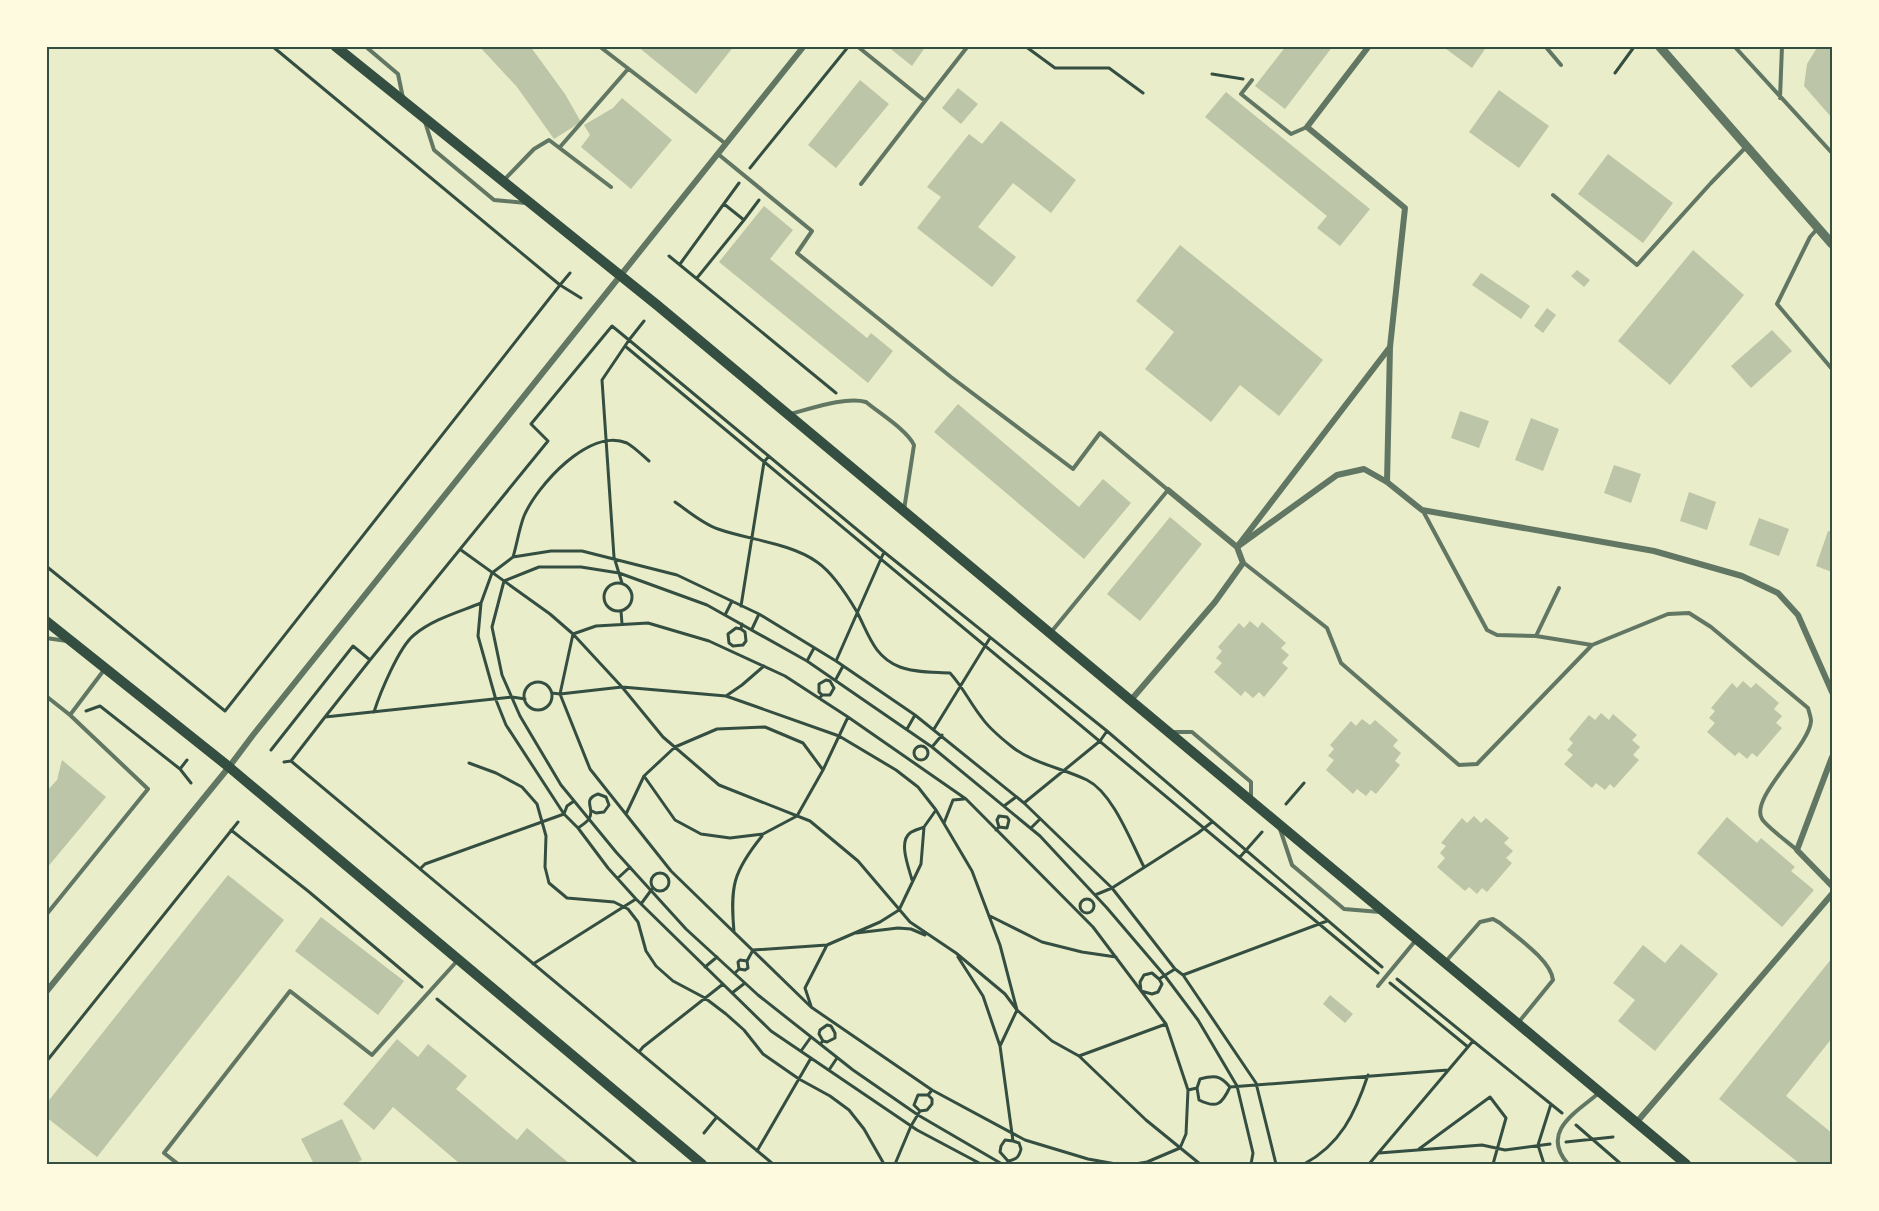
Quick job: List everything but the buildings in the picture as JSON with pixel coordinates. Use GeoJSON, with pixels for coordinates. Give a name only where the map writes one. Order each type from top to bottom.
{"type":"FeatureCollection","features":[{"type":"Feature","properties":{"kind":"main road"},"geometry":{"type":"LineString","coordinates":[[335,46],[621,276],[788,414],[1686,1164]]}},
{"type":"Feature","properties":{"kind":"main road"},"geometry":{"type":"LineString","coordinates":[[46,621],[229,767],[702,1164]]}},
{"type":"Feature","properties":{"kind":"street"},"geometry":{"type":"LineString","coordinates":[[46,992],[229,767],[804,46]]}},
{"type":"Feature","properties":{"kind":"street"},"geometry":{"type":"LineString","coordinates":[[1369,46],[1307,127],[1405,208],[1390,347],[1387,482]]}},
{"type":"Feature","properties":{"kind":"street"},"geometry":{"type":"LineString","coordinates":[[1659,46],[1833,244]]}},
{"type":"Feature","properties":{"kind":"street"},"geometry":{"type":"LineString","coordinates":[[1238,547],[1390,347]]}},
{"type":"Feature","properties":{"kind":"street"},"geometry":{"type":"LineString","coordinates":[[1238,547],[1337,475],[1364,469],[1387,482],[1422,510],[1654,551],[1742,576],[1778,593],[1798,615],[1833,692]]}},
{"type":"Feature","properties":{"kind":"street"},"geometry":{"type":"LineString","coordinates":[[1131,700],[1207,611],[1243,563],[1238,547],[1168,490]]}},
{"type":"Feature","properties":{"kind":"street"},"geometry":{"type":"LineString","coordinates":[[1833,757],[1797,850],[1833,886]]}},
{"type":"Feature","properties":{"kind":"street"},"geometry":{"type":"LineString","coordinates":[[1636,1123],[1833,894]]}},
{"type":"Feature","properties":{"kind":"lane"},"geometry":{"type":"LineString","coordinates":[[365,46],[399,74],[404,102]]}},
{"type":"Feature","properties":{"kind":"lane"},"geometry":{"type":"LineString","coordinates":[[599,46],[726,144]]}},
{"type":"Feature","properties":{"kind":"lane"},"geometry":{"type":"LineString","coordinates":[[857,46],[925,101]]}},
{"type":"Feature","properties":{"kind":"lane"},"geometry":{"type":"LineString","coordinates":[[864,52],[868,46]]}},
{"type":"Feature","properties":{"kind":"lane"},"geometry":{"type":"LineString","coordinates":[[861,184],[968,46]]}},
{"type":"Feature","properties":{"kind":"lane"},"geometry":{"type":"LineString","coordinates":[[1545,46],[1561,65]]}},
{"type":"Feature","properties":{"kind":"lane"},"geometry":{"type":"LineString","coordinates":[[1734,46],[1780,99],[1833,153]]}},
{"type":"Feature","properties":{"kind":"lane"},"geometry":{"type":"LineString","coordinates":[[1780,99],[1782,46]]}},
{"type":"Feature","properties":{"kind":"lane"},"geometry":{"type":"LineString","coordinates":[[560,147],[628,69]]}},
{"type":"Feature","properties":{"kind":"lane"},"geometry":{"type":"LineString","coordinates":[[1252,80],[1241,94],[1291,134],[1307,127]]}},
{"type":"Feature","properties":{"kind":"lane"},"geometry":{"type":"LineString","coordinates":[[424,118],[434,150],[494,200],[531,204]]}},
{"type":"Feature","properties":{"kind":"lane"},"geometry":{"type":"LineString","coordinates":[[503,181],[534,149],[549,140],[611,187]]}},
{"type":"Feature","properties":{"kind":"lane"},"geometry":{"type":"LineString","coordinates":[[1553,195],[1637,265],[1747,147]]}},
{"type":"Feature","properties":{"kind":"lane"},"geometry":{"type":"LineString","coordinates":[[718,154],[812,231],[797,253],[951,377],[1073,469],[1100,433],[1168,490],[1050,633]]}},
{"type":"Feature","properties":{"kind":"lane"},"geometry":{"type":"LineString","coordinates":[[1818,228],[1810,237],[1777,304],[1833,369]]}},
{"type":"Feature","properties":{"kind":"lane"},"geometry":{"type":"LineString","coordinates":[[788,414],[847,401],[866,402],[914,445],[904,511]]}},
{"type":"Feature","properties":{"kind":"lane"},"geometry":{"type":"LineString","coordinates":[[1422,510],[1487,630],[1497,635],[1536,636],[1592,645]]}},
{"type":"Feature","properties":{"kind":"lane"},"geometry":{"type":"LineString","coordinates":[[1243,563],[1327,628],[1341,663],[1459,765],[1477,764],[1592,645],[1668,614],[1689,613],[1711,627],[1808,708],[1811,720],[1808,734],[1765,796],[1760,810],[1762,819],[1797,850]]}},
{"type":"Feature","properties":{"kind":"lane"},"geometry":{"type":"LineString","coordinates":[[1536,636],[1559,588]]}},
{"type":"Feature","properties":{"kind":"lane"},"geometry":{"type":"LineString","coordinates":[[46,638],[72,642]]}},
{"type":"Feature","properties":{"kind":"lane"},"geometry":{"type":"LineString","coordinates":[[70,715],[105,668]]}},
{"type":"Feature","properties":{"kind":"lane"},"geometry":{"type":"LineString","coordinates":[[46,696],[70,715],[148,789],[46,915]]}},
{"type":"Feature","properties":{"kind":"lane"},"geometry":{"type":"LineString","coordinates":[[1277,823],[1292,865],[1344,909],[1385,913]]}},
{"type":"Feature","properties":{"kind":"lane"},"geometry":{"type":"LineString","coordinates":[[1445,963],[1480,922],[1493,919],[1500,923],[1546,963],[1552,972],[1553,980],[1550,986],[1518,1023]]}},
{"type":"Feature","properties":{"kind":"lane"},"geometry":{"type":"LineString","coordinates":[[1378,986],[1416,939]]}},
{"type":"Feature","properties":{"kind":"lane"},"geometry":{"type":"LineString","coordinates":[[178,1164],[164,1154],[290,991],[372,1054],[458,959]]}},
{"type":"Feature","properties":{"kind":"lane"},"geometry":{"type":"LineString","coordinates":[[1568,1164],[1558,1150],[1560,1129],[1569,1118],[1600,1092]]}},
{"type":"Feature","properties":{"kind":"path"},"geometry":{"type":"LineString","coordinates":[[272,46],[560,285],[581,298]]}},
{"type":"Feature","properties":{"kind":"path"},"geometry":{"type":"LineString","coordinates":[[680,264],[745,175],[848,46]]}},
{"type":"Feature","properties":{"kind":"path"},"geometry":{"type":"LineString","coordinates":[[1025,46],[1055,68],[1109,68],[1143,93]]}},
{"type":"Feature","properties":{"kind":"path"},"geometry":{"type":"LineString","coordinates":[[1615,73],[1634,47]]}},
{"type":"Feature","properties":{"kind":"path"},"geometry":{"type":"LineString","coordinates":[[1212,74],[1252,80]]}},
{"type":"Feature","properties":{"kind":"path"},"geometry":{"type":"LineString","coordinates":[[697,278],[765,192]]}},
{"type":"Feature","properties":{"kind":"path"},"geometry":{"type":"LineString","coordinates":[[724,204],[744,220]]}},
{"type":"Feature","properties":{"kind":"path"},"geometry":{"type":"LineString","coordinates":[[669,256],[847,401]]}},
{"type":"Feature","properties":{"kind":"path"},"geometry":{"type":"LineString","coordinates":[[46,566],[225,711],[570,273]]}},
{"type":"Feature","properties":{"kind":"path"},"geometry":{"type":"LineString","coordinates":[[622,583],[611,585],[605,594],[610,609],[621,611],[626,609],[632,600],[630,589],[622,583],[614,557],[602,380],[644,321]]}},
{"type":"Feature","properties":{"kind":"path"},"geometry":{"type":"LineString","coordinates":[[284,762],[291,761],[548,441],[531,424],[612,326],[884,552],[1107,731],[1327,921],[1569,1118],[1621,1164]]}},
{"type":"Feature","properties":{"kind":"path"},"geometry":{"type":"LineString","coordinates":[[625,346],[1468,1047]]}},
{"type":"Feature","properties":{"kind":"path"},"geometry":{"type":"LineString","coordinates":[[513,557],[524,516],[545,482],[572,458],[591,446],[617,441],[628,444],[649,460]]}},
{"type":"Feature","properties":{"kind":"path"},"geometry":{"type":"LineString","coordinates":[[741,606],[764,462],[769,456]]}},
{"type":"Feature","properties":{"kind":"path"},"geometry":{"type":"LineString","coordinates":[[675,502],[714,528],[780,546],[817,562],[831,575],[857,613],[873,647],[888,661],[903,668],[950,673],[962,685],[982,720],[1013,748],[1064,772],[1088,780],[1104,794],[1125,828],[1144,867]]}},
{"type":"Feature","properties":{"kind":"path"},"geometry":{"type":"LineString","coordinates":[[462,550],[573,634],[622,687],[663,737],[719,785],[810,821],[858,861],[910,922],[956,953],[1005,994],[1017,1010],[1052,1041],[1079,1056],[1146,1120],[1200,1164]]}},
{"type":"Feature","properties":{"kind":"path"},"geometry":{"type":"LineString","coordinates":[[981,1164],[911,1126],[771,1031],[617,879],[578,828],[564,814],[506,724],[496,700],[478,636],[481,603],[492,573],[513,557],[551,551],[582,551],[614,557],[677,575],[759,614],[836,661],[942,735],[1024,803],[1112,888],[1175,969],[1183,975],[1256,1083],[1276,1164]]}},
{"type":"Feature","properties":{"kind":"path"},"geometry":{"type":"LineString","coordinates":[[836,661],[884,552]]}},
{"type":"Feature","properties":{"kind":"path"},"geometry":{"type":"LineString","coordinates":[[504,581],[539,567],[581,567],[619,573],[707,605],[834,677],[907,729],[1031,829],[1096,896],[1164,976],[1198,1020],[1237,1086],[1253,1153],[1251,1164]]}},
{"type":"Feature","properties":{"kind":"path"},"geometry":{"type":"LineString","coordinates":[[504,581],[492,627],[502,675],[520,716],[561,785],[630,867],[686,929],[745,983],[811,1037],[822,1043],[837,1058],[919,1113],[1002,1164]]}},
{"type":"Feature","properties":{"kind":"path"},"geometry":{"type":"LineString","coordinates":[[725,615],[732,601]]}},
{"type":"Feature","properties":{"kind":"path"},"geometry":{"type":"LineString","coordinates":[[374,712],[382,688],[412,636],[434,622],[481,603]]}},
{"type":"Feature","properties":{"kind":"path"},"geometry":{"type":"LineString","coordinates":[[621,611],[622,624]]}},
{"type":"Feature","properties":{"kind":"path"},"geometry":{"type":"LineString","coordinates":[[751,629],[759,614]]}},
{"type":"Feature","properties":{"kind":"path"},"geometry":{"type":"LineString","coordinates":[[573,634],[596,626],[648,623],[709,641],[764,666],[821,697],[916,761],[966,799],[998,828],[1080,911],[1166,1024],[1188,1090],[1186,1134],[1180,1148],[1147,1162],[1135,1164]]}},
{"type":"Feature","properties":{"kind":"path"},"geometry":{"type":"LineString","coordinates":[[742,626],[746,641],[743,645],[733,646],[729,643],[728,633],[742,626]]}},
{"type":"Feature","properties":{"kind":"path"},"geometry":{"type":"LineString","coordinates":[[573,634],[560,694],[590,769],[671,871],[832,1024],[932,1090],[1025,1140],[1088,1159],[1116,1164]]}},
{"type":"Feature","properties":{"kind":"path"},"geometry":{"type":"LineString","coordinates":[[934,729],[990,638]]}},
{"type":"Feature","properties":{"kind":"path"},"geometry":{"type":"LineString","coordinates":[[271,750],[353,646],[370,660]]}},
{"type":"Feature","properties":{"kind":"path"},"geometry":{"type":"LineString","coordinates":[[731,651],[733,646]]}},
{"type":"Feature","properties":{"kind":"path"},"geometry":{"type":"LineString","coordinates":[[807,661],[814,648]]}},
{"type":"Feature","properties":{"kind":"path"},"geometry":{"type":"LineString","coordinates":[[726,696],[764,666]]}},
{"type":"Feature","properties":{"kind":"path"},"geometry":{"type":"LineString","coordinates":[[821,697],[819,684],[822,681],[830,681],[843,666]]}},
{"type":"Feature","properties":{"kind":"path"},"geometry":{"type":"LineString","coordinates":[[821,697],[833,692],[833,684],[830,681]]}},
{"type":"Feature","properties":{"kind":"path"},"geometry":{"type":"LineString","coordinates":[[325,717],[512,697],[525,699],[531,707],[541,709],[550,703],[552,693],[546,684],[535,682],[527,688],[525,699]]}},
{"type":"Feature","properties":{"kind":"path"},"geometry":{"type":"LineString","coordinates":[[552,693],[622,687],[726,696],[839,736],[896,770],[918,788],[944,823],[972,871],[1000,945],[1017,1010],[1000,1046]]}},
{"type":"Feature","properties":{"kind":"path"},"geometry":{"type":"LineString","coordinates":[[76,707],[85,711],[100,706],[180,769],[191,783]]}},
{"type":"Feature","properties":{"kind":"path"},"geometry":{"type":"LineString","coordinates":[[907,729],[915,715]]}},
{"type":"Feature","properties":{"kind":"path"},"geometry":{"type":"LineString","coordinates":[[644,776],[675,820],[701,834],[730,838],[763,834],[797,816],[823,770],[848,717]]}},
{"type":"Feature","properties":{"kind":"path"},"geometry":{"type":"LineString","coordinates":[[626,814],[644,776],[675,747],[717,729],[765,727],[803,743],[823,770]]}},
{"type":"Feature","properties":{"kind":"path"},"geometry":{"type":"LineString","coordinates":[[1024,803],[1100,741],[1107,731]]}},
{"type":"Feature","properties":{"kind":"path"},"geometry":{"type":"LineString","coordinates":[[916,761],[928,757],[930,748],[942,735]]}},
{"type":"Feature","properties":{"kind":"path"},"geometry":{"type":"LineString","coordinates":[[916,761],[915,749],[922,746],[930,748]]}},
{"type":"Feature","properties":{"kind":"path"},"geometry":{"type":"LineString","coordinates":[[180,769],[187,760]]}},
{"type":"Feature","properties":{"kind":"path"},"geometry":{"type":"LineString","coordinates":[[291,761],[773,1164]]}},
{"type":"Feature","properties":{"kind":"path"},"geometry":{"type":"LineString","coordinates":[[469,763],[496,773],[522,787],[537,804],[546,836],[545,867],[549,884],[567,898],[614,902],[624,906],[638,922],[646,951],[657,966],[673,981],[705,998],[744,1030],[764,1054],[798,1079],[830,1096],[849,1110],[864,1129],[884,1164]]}},
{"type":"Feature","properties":{"kind":"path"},"geometry":{"type":"LineString","coordinates":[[1286,804],[1304,783]]}},
{"type":"Feature","properties":{"kind":"path"},"geometry":{"type":"LineString","coordinates":[[578,828],[589,819],[592,811],[589,803],[594,795],[602,794],[609,805],[604,812],[592,811]]}},
{"type":"Feature","properties":{"kind":"path"},"geometry":{"type":"LineString","coordinates":[[608,801],[612,797]]}},
{"type":"Feature","properties":{"kind":"path"},"geometry":{"type":"LineString","coordinates":[[1004,806],[1016,797]]}},
{"type":"Feature","properties":{"kind":"path"},"geometry":{"type":"LineString","coordinates":[[944,823],[953,800],[966,799]]}},
{"type":"Feature","properties":{"kind":"path"},"geometry":{"type":"LineString","coordinates":[[564,814],[567,806],[574,801]]}},
{"type":"Feature","properties":{"kind":"path"},"geometry":{"type":"LineString","coordinates":[[913,882],[905,852],[906,840],[909,834],[924,827],[936,810]]}},
{"type":"Feature","properties":{"kind":"path"},"geometry":{"type":"LineString","coordinates":[[1007,817],[1011,812]]}},
{"type":"Feature","properties":{"kind":"path"},"geometry":{"type":"LineString","coordinates":[[420,869],[424,864],[564,814]]}},
{"type":"Feature","properties":{"kind":"path"},"geometry":{"type":"LineString","coordinates":[[998,828],[999,816],[1007,817]]}},
{"type":"Feature","properties":{"kind":"path"},"geometry":{"type":"LineString","coordinates":[[998,828],[1007,828],[1010,820],[1007,817]]}},
{"type":"Feature","properties":{"kind":"path"},"geometry":{"type":"LineString","coordinates":[[1031,829],[1040,819]]}},
{"type":"Feature","properties":{"kind":"path"},"geometry":{"type":"LineString","coordinates":[[46,1062],[238,822]]}},
{"type":"Feature","properties":{"kind":"path"},"geometry":{"type":"LineString","coordinates":[[1080,911],[1091,912],[1094,909],[1093,902],[1096,896],[1112,888],[1212,822]]}},
{"type":"Feature","properties":{"kind":"path"},"geometry":{"type":"LineString","coordinates":[[753,950],[827,945],[880,922],[899,910],[921,864],[924,827]]}},
{"type":"Feature","properties":{"kind":"path"},"geometry":{"type":"LineString","coordinates":[[1240,857],[1262,832]]}},
{"type":"Feature","properties":{"kind":"path"},"geometry":{"type":"LineString","coordinates":[[734,932],[731,899],[735,877],[744,857],[763,834]]}},
{"type":"Feature","properties":{"kind":"path"},"geometry":{"type":"LineString","coordinates":[[617,879],[630,867]]}},
{"type":"Feature","properties":{"kind":"path"},"geometry":{"type":"LineString","coordinates":[[666,876],[671,871]]}},
{"type":"Feature","properties":{"kind":"path"},"geometry":{"type":"LineString","coordinates":[[641,904],[652,889],[654,876],[663,874],[669,880],[666,888],[658,891],[652,889]]}},
{"type":"Feature","properties":{"kind":"path"},"geometry":{"type":"LineString","coordinates":[[533,964],[636,899]]}},
{"type":"Feature","properties":{"kind":"path"},"geometry":{"type":"LineString","coordinates":[[1080,911],[1083,900],[1090,899],[1093,902]]}},
{"type":"Feature","properties":{"kind":"path"},"geometry":{"type":"LineString","coordinates":[[989,916],[1042,942],[1082,952],[1116,957]]}},
{"type":"Feature","properties":{"kind":"path"},"geometry":{"type":"LineString","coordinates":[[1183,975],[1327,921]]}},
{"type":"Feature","properties":{"kind":"path"},"geometry":{"type":"LineString","coordinates":[[856,933],[898,928],[911,929],[933,938]]}},
{"type":"Feature","properties":{"kind":"path"},"geometry":{"type":"LineString","coordinates":[[812,1007],[805,988],[827,945]]}},
{"type":"Feature","properties":{"kind":"path"},"geometry":{"type":"LineString","coordinates":[[739,969],[742,971],[748,968],[747,961],[753,950]]}},
{"type":"Feature","properties":{"kind":"path"},"geometry":{"type":"LineString","coordinates":[[956,953],[983,996],[1000,1046],[1013,1141]]}},
{"type":"Feature","properties":{"kind":"path"},"geometry":{"type":"LineString","coordinates":[[705,967],[717,957]]}},
{"type":"Feature","properties":{"kind":"path"},"geometry":{"type":"LineString","coordinates":[[739,969],[740,960],[747,961]]}},
{"type":"Feature","properties":{"kind":"path"},"geometry":{"type":"LineString","coordinates":[[735,973],[739,969]]}},
{"type":"Feature","properties":{"kind":"path"},"geometry":{"type":"LineString","coordinates":[[1159,979],[1175,969]]}},
{"type":"Feature","properties":{"kind":"path"},"geometry":{"type":"LineString","coordinates":[[1152,974],[1162,984],[1158,992],[1152,994],[1141,991],[1140,982],[1144,975],[1152,974]]}},
{"type":"Feature","properties":{"kind":"path"},"geometry":{"type":"LineString","coordinates":[[732,993],[745,983]]}},
{"type":"Feature","properties":{"kind":"path"},"geometry":{"type":"LineString","coordinates":[[639,1052],[723,984]]}},
{"type":"Feature","properties":{"kind":"path"},"geometry":{"type":"LineString","coordinates":[[822,1043],[832,1041],[834,1038],[836,1033],[832,1024]]}},
{"type":"Feature","properties":{"kind":"path"},"geometry":{"type":"LineString","coordinates":[[822,1043],[820,1030],[832,1024]]}},
{"type":"Feature","properties":{"kind":"path"},"geometry":{"type":"LineString","coordinates":[[1079,1056],[1166,1024]]}},
{"type":"Feature","properties":{"kind":"path"},"geometry":{"type":"LineString","coordinates":[[801,1051],[811,1037]]}},
{"type":"Feature","properties":{"kind":"path"},"geometry":{"type":"LineString","coordinates":[[1369,1164],[1473,1041]]}},
{"type":"Feature","properties":{"kind":"path"},"geometry":{"type":"LineString","coordinates":[[757,1152],[811,1058]]}},
{"type":"Feature","properties":{"kind":"path"},"geometry":{"type":"LineString","coordinates":[[829,1070],[837,1058]]}},
{"type":"Feature","properties":{"kind":"path"},"geometry":{"type":"LineString","coordinates":[[1230,1087],[1256,1083],[1448,1070]]}},
{"type":"Feature","properties":{"kind":"path"},"geometry":{"type":"LineString","coordinates":[[1212,1075],[1222,1077],[1230,1087],[1219,1104],[1209,1105],[1199,1100],[1197,1088],[1200,1079],[1212,1075]]}},
{"type":"Feature","properties":{"kind":"path"},"geometry":{"type":"LineString","coordinates":[[1304,1164],[1322,1155],[1342,1132],[1362,1093],[1368,1075]]}},
{"type":"Feature","properties":{"kind":"path"},"geometry":{"type":"LineString","coordinates":[[1188,1090],[1197,1088]]}},
{"type":"Feature","properties":{"kind":"path"},"geometry":{"type":"LineString","coordinates":[[928,1095],[932,1090]]}},
{"type":"Feature","properties":{"kind":"path"},"geometry":{"type":"LineString","coordinates":[[895,1164],[919,1113],[927,1110],[932,1104],[932,1099],[928,1095],[918,1095],[915,1100],[914,1105],[919,1113]]}},
{"type":"Feature","properties":{"kind":"path"},"geometry":{"type":"LineString","coordinates":[[1417,1150],[1490,1097],[1506,1118],[1493,1164]]}},
{"type":"Feature","properties":{"kind":"path"},"geometry":{"type":"LineString","coordinates":[[1544,1164],[1538,1145],[1551,1104]]}},
{"type":"Feature","properties":{"kind":"path"},"geometry":{"type":"LineString","coordinates":[[704,1133],[717,1118]]}},
{"type":"Feature","properties":{"kind":"path"},"geometry":{"type":"LineString","coordinates":[[1379,1153],[1482,1145],[1505,1150],[1613,1137]]}},
{"type":"Feature","properties":{"kind":"path"},"geometry":{"type":"LineString","coordinates":[[1005,1140],[1013,1141],[1019,1143],[1021,1149],[1016,1160],[1008,1162],[1000,1152],[1001,1146],[1005,1140]]}}]}
